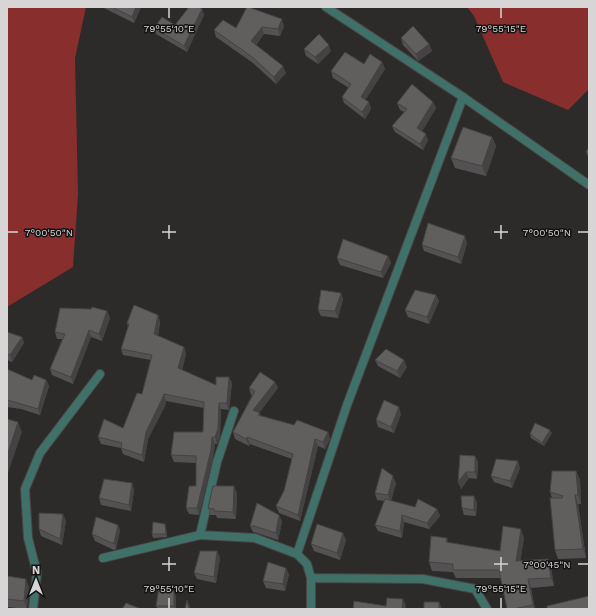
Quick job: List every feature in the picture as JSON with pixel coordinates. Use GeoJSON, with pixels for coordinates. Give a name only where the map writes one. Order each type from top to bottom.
{"type":"FeatureCollection","features":[{"type":"Feature","properties":{"kind":"street"},"geometry":{"type":"LineString","coordinates":[[326,7],[463,97],[589,185]]}},
{"type":"Feature","properties":{"kind":"street"},"geometry":{"type":"LineString","coordinates":[[297,554],[347,405],[463,97]]}},
{"type":"Feature","properties":{"kind":"street"},"geometry":{"type":"LineString","coordinates":[[33,609],[37,573],[28,538],[25,489],[40,453],[100,374]]}},
{"type":"Feature","properties":{"kind":"street"},"geometry":{"type":"LineString","coordinates":[[200,535],[217,462],[234,411]]}},
{"type":"Feature","properties":{"kind":"street"},"geometry":{"type":"LineString","coordinates":[[103,558],[200,535],[255,538],[297,554],[307,564],[311,578],[310,609]]}},
{"type":"Feature","properties":{"kind":"street"},"geometry":{"type":"LineString","coordinates":[[311,578],[423,579],[475,589],[486,609]]}},
{"type":"Feature","properties":{"kind":"shaded area"},"geometry":{"type":"Polygon","coordinates":[[[7,7],[86,7],[75,58],[78,194],[73,267],[7,307],[7,7]]]}},
{"type":"Feature","properties":{"kind":"shaded area"},"geometry":{"type":"Polygon","coordinates":[[[467,7],[589,7],[589,89],[568,110],[503,82],[474,16],[467,7]]]}},
{"type":"Feature","properties":{"kind":"building"},"geometry":{"type":"Polygon","coordinates":[[[112,7],[136,7],[132,17],[112,7]]]}},
{"type":"Feature","properties":{"kind":"building"},"geometry":{"type":"Polygon","coordinates":[[[189,7],[199,7],[202,9],[184,46],[154,28],[162,17],[175,25],[189,7]]]}},
{"type":"Feature","properties":{"kind":"building"},"geometry":{"type":"Polygon","coordinates":[[[247,7],[282,19],[278,29],[262,27],[251,41],[283,66],[274,77],[251,56],[214,30],[223,20],[236,28],[247,7]]]}},
{"type":"Feature","properties":{"kind":"building"},"geometry":{"type":"Polygon","coordinates":[[[413,26],[429,44],[416,54],[401,38],[413,26]]]}},
{"type":"Feature","properties":{"kind":"building"},"geometry":{"type":"Polygon","coordinates":[[[319,34],[329,45],[315,57],[304,49],[319,34]]]}},
{"type":"Feature","properties":{"kind":"building"},"geometry":{"type":"Polygon","coordinates":[[[345,52],[364,64],[370,54],[382,62],[361,97],[369,102],[362,112],[342,97],[351,84],[331,71],[345,52]]]}},
{"type":"Feature","properties":{"kind":"building"},"geometry":{"type":"Polygon","coordinates":[[[412,84],[433,102],[417,128],[426,134],[420,144],[392,126],[407,109],[397,103],[412,84]]]}},
{"type":"Feature","properties":{"kind":"building"},"geometry":{"type":"Polygon","coordinates":[[[463,127],[492,137],[482,166],[451,158],[463,127]]]}},
{"type":"Feature","properties":{"kind":"building"},"geometry":{"type":"Polygon","coordinates":[[[589,147],[589,154],[586,152],[589,147]]]}},
{"type":"Feature","properties":{"kind":"building"},"geometry":{"type":"Polygon","coordinates":[[[428,223],[465,236],[458,257],[422,245],[428,223]]]}},
{"type":"Feature","properties":{"kind":"building"},"geometry":{"type":"Polygon","coordinates":[[[343,239],[388,256],[381,272],[337,258],[343,239]]]}},
{"type":"Feature","properties":{"kind":"building"},"geometry":{"type":"Polygon","coordinates":[[[321,290],[341,293],[335,311],[318,310],[321,290]]]}},
{"type":"Feature","properties":{"kind":"building"},"geometry":{"type":"Polygon","coordinates":[[[415,290],[436,295],[427,317],[405,310],[415,290]]]}},
{"type":"Feature","properties":{"kind":"building"},"geometry":{"type":"Polygon","coordinates":[[[134,305],[158,315],[154,334],[184,347],[178,368],[216,385],[216,377],[229,377],[227,402],[219,403],[218,429],[215,437],[212,437],[211,450],[197,508],[186,508],[189,486],[196,486],[196,456],[171,455],[174,432],[203,432],[204,402],[164,394],[146,432],[142,455],[121,448],[122,443],[98,437],[104,419],[123,428],[137,393],[142,394],[152,355],[121,349],[129,324],[127,323],[134,305]]]}},
{"type":"Feature","properties":{"kind":"building"},"geometry":{"type":"Polygon","coordinates":[[[92,307],[107,311],[99,334],[89,330],[71,377],[50,369],[65,334],[55,332],[60,308],[91,309],[92,307]]]}},
{"type":"Feature","properties":{"kind":"building"},"geometry":{"type":"Polygon","coordinates":[[[7,332],[22,337],[10,355],[7,354],[7,332]]]}},
{"type":"Feature","properties":{"kind":"building"},"geometry":{"type":"Polygon","coordinates":[[[386,349],[404,360],[397,371],[375,360],[386,349]]]}},
{"type":"Feature","properties":{"kind":"building"},"geometry":{"type":"Polygon","coordinates":[[[7,369],[32,380],[34,375],[46,380],[38,409],[7,400],[7,369]]]}},
{"type":"Feature","properties":{"kind":"building"},"geometry":{"type":"Polygon","coordinates":[[[260,372],[275,382],[253,410],[260,413],[258,415],[294,425],[297,420],[328,432],[323,442],[315,439],[298,515],[276,506],[284,491],[293,454],[247,437],[246,439],[233,432],[255,391],[249,388],[260,372]]]}},
{"type":"Feature","properties":{"kind":"building"},"geometry":{"type":"Polygon","coordinates":[[[384,400],[399,407],[391,427],[376,420],[384,400]]]}},
{"type":"Feature","properties":{"kind":"building"},"geometry":{"type":"Polygon","coordinates":[[[7,419],[18,422],[7,456],[7,419]]]}},
{"type":"Feature","properties":{"kind":"building"},"geometry":{"type":"Polygon","coordinates":[[[535,423],[550,430],[542,443],[530,434],[535,423]]]}},
{"type":"Feature","properties":{"kind":"building"},"geometry":{"type":"Polygon","coordinates":[[[460,455],[475,456],[475,472],[466,472],[458,482],[460,455]]]}},
{"type":"Feature","properties":{"kind":"building"},"geometry":{"type":"Polygon","coordinates":[[[496,459],[518,461],[510,481],[491,476],[496,459]]]}},
{"type":"Feature","properties":{"kind":"building"},"geometry":{"type":"Polygon","coordinates":[[[382,468],[393,476],[388,495],[375,493],[382,468]]]}},
{"type":"Feature","properties":{"kind":"building"},"geometry":{"type":"Polygon","coordinates":[[[552,471],[576,471],[578,495],[575,495],[583,549],[555,550],[550,498],[562,498],[563,496],[550,492],[552,471]]]}},
{"type":"Feature","properties":{"kind":"building"},"geometry":{"type":"Polygon","coordinates":[[[104,479],[132,483],[129,505],[99,498],[104,479]]]}},
{"type":"Feature","properties":{"kind":"building"},"geometry":{"type":"Polygon","coordinates":[[[213,486],[234,486],[233,512],[214,511],[214,509],[208,508],[213,486]]]}},
{"type":"Feature","properties":{"kind":"building"},"geometry":{"type":"Polygon","coordinates":[[[461,496],[474,496],[474,510],[462,508],[461,496]]]}},
{"type":"Feature","properties":{"kind":"building"},"geometry":{"type":"Polygon","coordinates":[[[385,499],[415,507],[418,499],[437,509],[427,523],[402,515],[400,531],[375,525],[385,499]]]}},
{"type":"Feature","properties":{"kind":"building"},"geometry":{"type":"Polygon","coordinates":[[[257,503],[279,515],[276,533],[250,526],[257,503]]]}},
{"type":"Feature","properties":{"kind":"building"},"geometry":{"type":"Polygon","coordinates":[[[39,513],[63,514],[60,539],[39,529],[39,513]]]}},
{"type":"Feature","properties":{"kind":"building"},"geometry":{"type":"Polygon","coordinates":[[[96,517],[118,525],[114,543],[92,534],[96,517]]]}},
{"type":"Feature","properties":{"kind":"building"},"geometry":{"type":"Polygon","coordinates":[[[153,522],[165,524],[166,534],[152,534],[153,522]]]}},
{"type":"Feature","properties":{"kind":"building"},"geometry":{"type":"Polygon","coordinates":[[[317,524],[343,533],[337,553],[311,544],[317,524]]]}},
{"type":"Feature","properties":{"kind":"building"},"geometry":{"type":"Polygon","coordinates":[[[503,526],[521,529],[516,561],[548,559],[551,578],[528,579],[533,605],[507,609],[499,570],[453,570],[453,564],[429,562],[431,536],[447,538],[446,542],[500,551],[503,526]]]}},
{"type":"Feature","properties":{"kind":"building"},"geometry":{"type":"Polygon","coordinates":[[[200,551],[217,551],[214,577],[194,573],[200,551]]]}},
{"type":"Feature","properties":{"kind":"building"},"geometry":{"type":"Polygon","coordinates":[[[268,562],[286,568],[283,584],[263,581],[268,562]]]}},
{"type":"Feature","properties":{"kind":"building"},"geometry":{"type":"Polygon","coordinates":[[[7,576],[26,579],[24,601],[7,599],[7,576]]]}},
{"type":"Feature","properties":{"kind":"building"},"geometry":{"type":"Polygon","coordinates":[[[159,587],[170,587],[171,591],[174,591],[174,606],[156,606],[159,587]]]}},
{"type":"Feature","properties":{"kind":"building"},"geometry":{"type":"Polygon","coordinates":[[[589,596],[589,609],[547,609],[547,606],[589,596]]]}},
{"type":"Feature","properties":{"kind":"building"},"geometry":{"type":"Polygon","coordinates":[[[387,598],[403,599],[402,609],[353,609],[354,601],[386,606],[387,598]]]}},
{"type":"Feature","properties":{"kind":"building"},"geometry":{"type":"Polygon","coordinates":[[[187,600],[189,609],[185,609],[187,600]]]}},
{"type":"Feature","properties":{"kind":"building"},"geometry":{"type":"Polygon","coordinates":[[[424,602],[439,602],[439,609],[424,609],[424,602]]]}},
{"type":"Feature","properties":{"kind":"building"},"geometry":{"type":"Polygon","coordinates":[[[126,603],[141,609],[122,609],[126,603]]]}}]}
